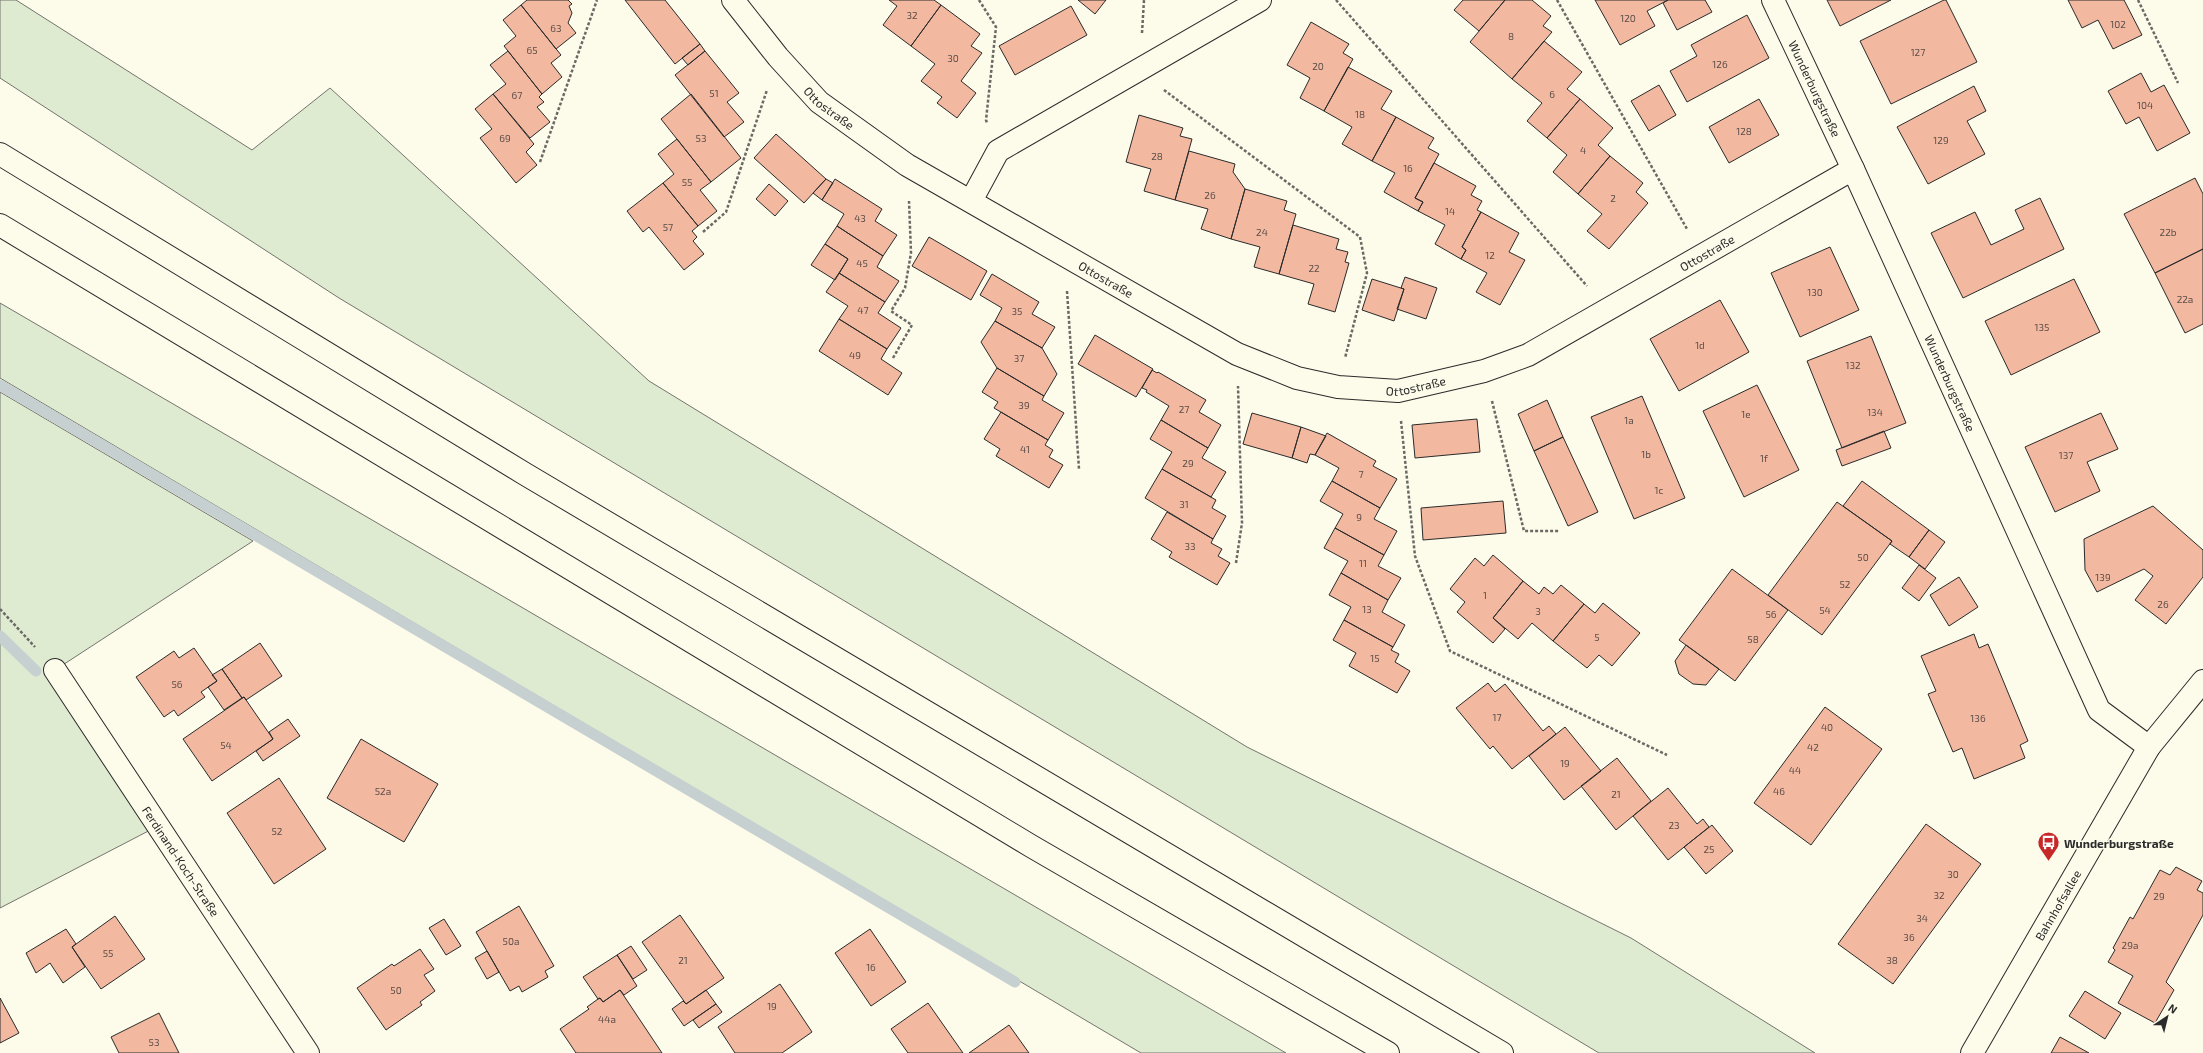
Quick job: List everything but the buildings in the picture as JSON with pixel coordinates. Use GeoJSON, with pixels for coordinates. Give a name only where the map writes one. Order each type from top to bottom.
{"type":"FeatureCollection","features":[{"type":"Feature","properties":{"kind":"main road","name":"Ottostraße"},"geometry":{"type":"LineString","coordinates":[[733,0],[778,57],[819,102],[908,165],[1237,354],[1297,378],[1338,387],[1398,391],[1484,371],[1528,355],[1853,169]]}},
{"type":"Feature","properties":{"kind":"main road"},"geometry":{"type":"LineString","coordinates":[[971,201],[998,151],[1260,0]]}},
{"type":"Feature","properties":{"kind":"main road","name":"Wunderburgstraße"},"geometry":{"type":"LineString","coordinates":[[1773,0],[1853,169],[2098,710],[2149,747]]}},
{"type":"Feature","properties":{"kind":"main road"},"geometry":{"type":"LineString","coordinates":[[0,154],[525,474],[1502,1053]]}},
{"type":"Feature","properties":{"kind":"main road"},"geometry":{"type":"LineString","coordinates":[[0,225],[1031,846],[1388,1053]]}},
{"type":"Feature","properties":{"kind":"main road","name":"Ferdinand-Koch-Straße"},"geometry":{"type":"LineString","coordinates":[[55,670],[308,1053]]}},
{"type":"Feature","properties":{"kind":"main road","name":"Bahnhofsallee"},"geometry":{"type":"LineString","coordinates":[[1972,1053],[2149,747],[2203,681]]}},
{"type":"Feature","properties":{"kind":"path"},"geometry":{"type":"LineString","coordinates":[[540,162],[597,0]]}},
{"type":"Feature","properties":{"kind":"path"},"geometry":{"type":"LineString","coordinates":[[979,0],[996,27],[986,120],[998,151]]}},
{"type":"Feature","properties":{"kind":"path"},"geometry":{"type":"LineString","coordinates":[[1336,0],[1607,311]]}},
{"type":"Feature","properties":{"kind":"path"},"geometry":{"type":"LineString","coordinates":[[1557,0],[1680,218],[1703,255]]}},
{"type":"Feature","properties":{"kind":"path"},"geometry":{"type":"LineString","coordinates":[[2138,0],[2178,83]]}},
{"type":"Feature","properties":{"kind":"path"},"geometry":{"type":"LineString","coordinates":[[703,232],[726,212],[778,57]]}},
{"type":"Feature","properties":{"kind":"path"},"geometry":{"type":"LineString","coordinates":[[1138,71],[1360,237],[1367,273],[1338,387]]}},
{"type":"Feature","properties":{"kind":"path"},"geometry":{"type":"LineString","coordinates":[[893,358],[912,325],[891,311],[905,288],[911,253],[908,165]]}},
{"type":"Feature","properties":{"kind":"path"},"geometry":{"type":"LineString","coordinates":[[1065,255],[1079,469]]}},
{"type":"Feature","properties":{"kind":"path"},"geometry":{"type":"LineString","coordinates":[[1236,563],[1242,523],[1237,354]]}},
{"type":"Feature","properties":{"kind":"path"},"geometry":{"type":"LineString","coordinates":[[1484,371],[1524,532],[1560,531]]}},
{"type":"Feature","properties":{"kind":"path"},"geometry":{"type":"LineString","coordinates":[[1398,391],[1415,556],[1450,651],[1667,755]]}},
{"type":"Feature","properties":{"kind":"path"},"geometry":{"type":"LineString","coordinates":[[0,609],[55,670]]}},
{"type":"Feature","properties":{"kind":"green space"},"geometry":{"type":"Polygon","coordinates":[[[0,0],[16,0],[252,150],[330,88],[649,381],[1247,747],[1631,938],[1815,1053],[1599,1053],[339,298],[0,78],[0,0]]]}},
{"type":"Feature","properties":{"kind":"green space"},"geometry":{"type":"Polygon","coordinates":[[[0,303],[1286,1053],[1141,1053],[0,378],[0,303]]]}},
{"type":"Feature","properties":{"kind":"green space"},"geometry":{"type":"Polygon","coordinates":[[[0,392],[253,541],[55,670],[158,826],[0,908],[0,392]]]}},
{"type":"Feature","properties":{"kind":"waterway"},"geometry":{"type":"LineString","coordinates":[[0,385],[1015,982]]}},
{"type":"Feature","properties":{"kind":"waterway"},"geometry":{"type":"LineString","coordinates":[[0,636],[36,671]]}},
{"type":"Feature","properties":{"kind":"place","name":"Wunderburgstraße"},"geometry":{"type":"Point","coordinates":[2049,862]}}]}
